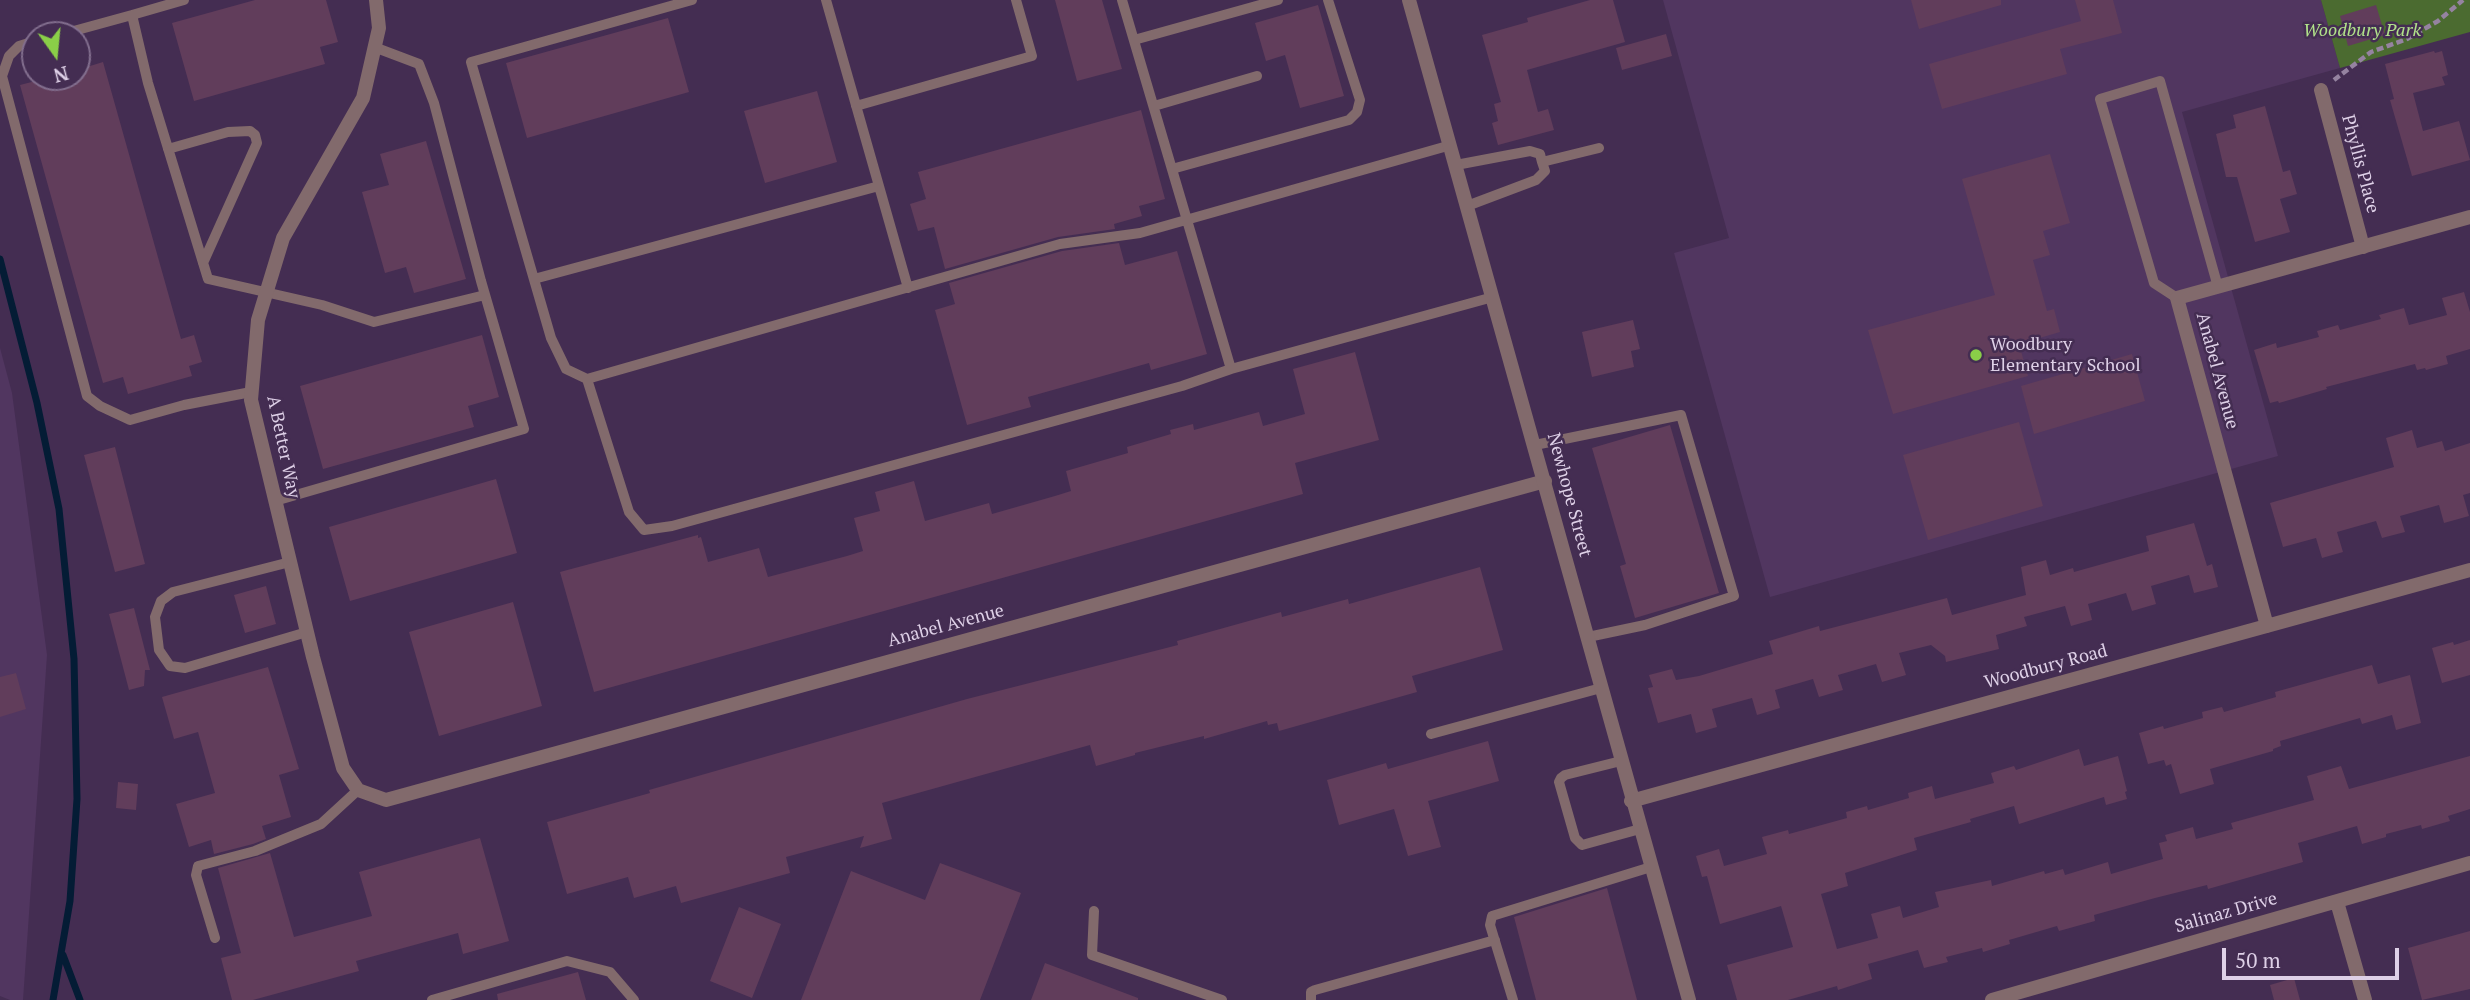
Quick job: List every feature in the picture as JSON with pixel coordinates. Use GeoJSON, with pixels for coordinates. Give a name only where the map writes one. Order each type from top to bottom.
{"type":"FeatureCollection","features":[{"type":"Feature","properties":{"kind":"street","name":"A Better Way"},"geometry":{"type":"LineString","coordinates":[[358,790],[343,768],[307,632],[251,392],[258,320],[283,238],[363,98],[379,28],[376,0]]}},
{"type":"Feature","properties":{"kind":"street","name":"Newhope Street"},"geometry":{"type":"LineString","coordinates":[[1409,0],[1535,444],[1631,801],[1689,1000]]}},
{"type":"Feature","properties":{"kind":"street","name":"Phyllis Place"},"geometry":{"type":"LineString","coordinates":[[2320,90],[2362,247]]}},
{"type":"Feature","properties":{"kind":"street","name":"Anabel Avenue"},"geometry":{"type":"LineString","coordinates":[[2267,626],[2177,298],[2470,217]]}},
{"type":"Feature","properties":{"kind":"street","name":"Anabel Avenue"},"geometry":{"type":"LineString","coordinates":[[358,790],[386,800],[1545,481]]}},
{"type":"Feature","properties":{"kind":"street","name":"Woodbury Road"},"geometry":{"type":"LineString","coordinates":[[1631,801],[2470,570]]}},
{"type":"Feature","properties":{"kind":"street","name":"Salinaz Drive"},"geometry":{"type":"LineString","coordinates":[[1992,1000],[2470,863]]}},
{"type":"Feature","properties":{"kind":"street"},"geometry":{"type":"LineString","coordinates":[[2337,902],[2365,1000]]}},
{"type":"Feature","properties":{"kind":"lane"},"geometry":{"type":"LineString","coordinates":[[91,26],[184,0]]}},
{"type":"Feature","properties":{"kind":"lane"},"geometry":{"type":"LineString","coordinates":[[692,0],[471,62],[551,338],[566,369],[587,379],[1060,244],[1140,233],[1451,145]]}},
{"type":"Feature","properties":{"kind":"lane"},"geometry":{"type":"LineString","coordinates":[[826,0],[908,288]]}},
{"type":"Feature","properties":{"kind":"lane"},"geometry":{"type":"LineString","coordinates":[[856,106],[1032,56],[1016,0]]}},
{"type":"Feature","properties":{"kind":"lane"},"geometry":{"type":"LineString","coordinates":[[1122,0],[1231,369]]}},
{"type":"Feature","properties":{"kind":"lane"},"geometry":{"type":"LineString","coordinates":[[1134,40],[1278,0]]}},
{"type":"Feature","properties":{"kind":"lane"},"geometry":{"type":"LineString","coordinates":[[1172,169],[1349,120],[1357,112],[1360,100],[1328,0]]}},
{"type":"Feature","properties":{"kind":"lane"},"geometry":{"type":"LineString","coordinates":[[132,15],[148,83],[208,279],[322,305],[374,322],[485,295]]}},
{"type":"Feature","properties":{"kind":"lane"},"geometry":{"type":"LineString","coordinates":[[21,45],[9,56],[2,76],[87,396],[100,406],[130,420],[184,405],[251,392]]}},
{"type":"Feature","properties":{"kind":"lane"},"geometry":{"type":"LineString","coordinates":[[275,501],[524,429],[434,103],[419,64],[374,47]]}},
{"type":"Feature","properties":{"kind":"lane"},"geometry":{"type":"LineString","coordinates":[[1154,106],[1256,76]]}},
{"type":"Feature","properties":{"kind":"lane"},"geometry":{"type":"LineString","coordinates":[[2177,298],[2154,283],[2100,99],[2161,81],[2218,287]]}},
{"type":"Feature","properties":{"kind":"lane"},"geometry":{"type":"LineString","coordinates":[[168,149],[228,132],[250,131],[255,135],[257,143],[203,263]]}},
{"type":"Feature","properties":{"kind":"lane"},"geometry":{"type":"LineString","coordinates":[[1542,162],[1598,148]]}},
{"type":"Feature","properties":{"kind":"lane"},"geometry":{"type":"LineString","coordinates":[[1456,165],[1530,151],[1540,154],[1545,172],[1536,180],[1467,206]]}},
{"type":"Feature","properties":{"kind":"lane"},"geometry":{"type":"LineString","coordinates":[[534,279],[879,187]]}},
{"type":"Feature","properties":{"kind":"lane"},"geometry":{"type":"LineString","coordinates":[[587,379],[629,512],[644,530],[672,526],[1182,386],[1231,369],[1493,297]]}},
{"type":"Feature","properties":{"kind":"lane"},"geometry":{"type":"LineString","coordinates":[[1535,444],[1681,415],[1734,596],[1645,625],[1588,637]]}},
{"type":"Feature","properties":{"kind":"lane"},"geometry":{"type":"LineString","coordinates":[[290,562],[173,592],[162,601],[155,617],[159,650],[170,666],[185,668],[307,632]]}},
{"type":"Feature","properties":{"kind":"lane"},"geometry":{"type":"LineString","coordinates":[[1431,734],[1601,688]]}},
{"type":"Feature","properties":{"kind":"lane"},"geometry":{"type":"LineString","coordinates":[[1621,761],[1565,775],[1559,782],[1575,838],[1582,845],[1640,829]]}},
{"type":"Feature","properties":{"kind":"lane"},"geometry":{"type":"LineString","coordinates":[[215,938],[196,875],[198,866],[255,851],[321,824],[358,790]]}},
{"type":"Feature","properties":{"kind":"lane"},"geometry":{"type":"LineString","coordinates":[[1513,1000],[1489,922],[1494,913],[1651,867]]}},
{"type":"Feature","properties":{"kind":"lane"},"geometry":{"type":"LineString","coordinates":[[1094,911],[1092,955],[1222,1000]]}},
{"type":"Feature","properties":{"kind":"lane"},"geometry":{"type":"LineString","coordinates":[[1311,1000],[1311,992],[1315,990],[1495,940]]}},
{"type":"Feature","properties":{"kind":"lane"},"geometry":{"type":"LineString","coordinates":[[432,1000],[567,961],[610,972],[634,1000]]}},
{"type":"Feature","properties":{"kind":"path"},"geometry":{"type":"LineString","coordinates":[[2320,90],[2371,52],[2407,39],[2438,21],[2463,0]]}},
{"type":"Feature","properties":{"kind":"shaded area","name":"Woodbury Elementary School"},"geometry":{"type":"Polygon","coordinates":[[[1663,0],[2321,0],[2340,68],[2182,112],[2278,456],[1770,597],[1674,253],[1729,238],[1663,0]]]}},
{"type":"Feature","properties":{"kind":"shaded area"},"geometry":{"type":"Polygon","coordinates":[[[0,348],[12,393],[47,655],[23,1000],[10,1000],[0,996],[0,348]]]}},
{"type":"Feature","properties":{"kind":"green space","name":"Woodbury Park"},"geometry":{"type":"Polygon","coordinates":[[[2321,0],[2470,0],[2470,32],[2340,68],[2321,0]]]}},
{"type":"Feature","properties":{"kind":"building"},"geometry":{"type":"Polygon","coordinates":[[[255,0],[326,0],[338,42],[320,47],[325,64],[194,101],[172,23],[255,0]]]}},
{"type":"Feature","properties":{"kind":"building"},"geometry":{"type":"Polygon","coordinates":[[[1055,0],[1102,0],[1122,69],[1077,81],[1055,0]]]}},
{"type":"Feature","properties":{"kind":"building"},"geometry":{"type":"Polygon","coordinates":[[[1590,0],[1613,0],[1625,42],[1527,70],[1538,112],[1548,109],[1554,130],[1498,145],[1492,123],[1498,121],[1494,104],[1501,102],[1482,35],[1528,22],[1527,18],[1590,0]]]}},
{"type":"Feature","properties":{"kind":"building"},"geometry":{"type":"Polygon","coordinates":[[[1911,0],[2001,0],[2001,5],[1919,29],[1911,0]]]}},
{"type":"Feature","properties":{"kind":"building"},"geometry":{"type":"Polygon","coordinates":[[[2075,0],[2113,0],[2122,33],[2060,49],[2067,74],[1942,109],[1929,64],[2081,21],[2075,0]]]}},
{"type":"Feature","properties":{"kind":"building"},"geometry":{"type":"Polygon","coordinates":[[[1318,5],[1344,96],[1300,108],[1285,55],[1266,61],[1255,23],[1318,5]]]}},
{"type":"Feature","properties":{"kind":"building"},"geometry":{"type":"Polygon","coordinates":[[[2376,5],[2385,35],[2348,46],[2340,16],[2376,5]]]}},
{"type":"Feature","properties":{"kind":"building"},"geometry":{"type":"Polygon","coordinates":[[[668,18],[689,92],[527,138],[506,63],[668,18]]]}},
{"type":"Feature","properties":{"kind":"building"},"geometry":{"type":"Polygon","coordinates":[[[1666,34],[1672,56],[1622,70],[1616,48],[1666,34]]]}},
{"type":"Feature","properties":{"kind":"building"},"geometry":{"type":"Polygon","coordinates":[[[2442,51],[2448,75],[2442,77],[2445,85],[2413,93],[2423,131],[2459,121],[2470,160],[2412,176],[2390,100],[2394,99],[2385,64],[2442,51]]]}},
{"type":"Feature","properties":{"kind":"building"},"geometry":{"type":"Polygon","coordinates":[[[103,62],[181,339],[194,335],[202,362],[189,366],[192,376],[128,394],[123,377],[103,383],[22,91],[91,91],[91,66],[103,62]]]}},
{"type":"Feature","properties":{"kind":"building"},"geometry":{"type":"Polygon","coordinates":[[[817,91],[837,162],[765,183],[744,111],[817,91]]]}},
{"type":"Feature","properties":{"kind":"building"},"geometry":{"type":"Polygon","coordinates":[[[2265,106],[2283,172],[2290,170],[2297,194],[2280,199],[2290,232],[2255,242],[2237,177],[2226,177],[2216,134],[2236,128],[2233,115],[2265,106]]]}},
{"type":"Feature","properties":{"kind":"building"},"geometry":{"type":"Polygon","coordinates":[[[1141,110],[1165,199],[1139,206],[1142,216],[1114,224],[1115,229],[1058,237],[945,269],[934,227],[918,231],[910,204],[926,199],[918,172],[1141,110]]]}},
{"type":"Feature","properties":{"kind":"building"},"geometry":{"type":"Polygon","coordinates":[[[426,141],[466,279],[414,293],[406,267],[385,273],[362,192],[389,185],[380,154],[426,141]]]}},
{"type":"Feature","properties":{"kind":"building"},"geometry":{"type":"Polygon","coordinates":[[[2050,154],[2070,223],[2043,231],[2050,255],[2033,260],[2047,311],[2054,309],[2060,332],[2019,344],[2028,376],[1893,414],[1868,330],[1995,295],[1962,179],[2050,154]]]}},
{"type":"Feature","properties":{"kind":"building"},"geometry":{"type":"Polygon","coordinates":[[[1119,243],[1125,265],[1177,251],[1207,354],[1151,370],[1149,363],[1028,397],[1031,407],[967,425],[935,310],[955,304],[949,283],[1062,251],[1119,243]]]}},
{"type":"Feature","properties":{"kind":"building"},"geometry":{"type":"Polygon","coordinates":[[[2464,292],[2470,312],[2470,349],[2446,356],[2448,364],[2417,370],[2415,364],[2326,387],[2327,389],[2279,403],[2270,403],[2254,350],[2276,343],[2277,348],[2319,337],[2317,331],[2338,325],[2340,330],[2381,319],[2379,315],[2404,308],[2409,325],[2447,315],[2442,298],[2464,292]]]}},
{"type":"Feature","properties":{"kind":"building"},"geometry":{"type":"Polygon","coordinates":[[[1633,320],[1640,349],[1631,351],[1634,367],[1592,377],[1582,332],[1633,320]]]}},
{"type":"Feature","properties":{"kind":"building"},"geometry":{"type":"Polygon","coordinates":[[[482,335],[499,397],[468,406],[474,427],[323,469],[300,386],[482,335]]]}},
{"type":"Feature","properties":{"kind":"building"},"geometry":{"type":"Polygon","coordinates":[[[1355,352],[1379,440],[1295,463],[1303,494],[594,692],[560,572],[698,535],[698,538],[701,537],[708,562],[759,548],[768,577],[847,556],[863,551],[854,518],[880,511],[875,492],[914,481],[925,521],[989,503],[992,514],[1055,496],[1071,491],[1066,471],[1128,453],[1127,447],[1171,434],[1170,430],[1193,424],[1194,430],[1259,412],[1263,426],[1305,414],[1293,369],[1355,352]]]}},
{"type":"Feature","properties":{"kind":"building"},"geometry":{"type":"Polygon","coordinates":[[[2132,354],[2145,401],[2034,434],[2021,386],[2132,354]]]}},
{"type":"Feature","properties":{"kind":"building"},"geometry":{"type":"Polygon","coordinates":[[[2019,422],[2043,506],[1928,540],[1903,455],[2019,422]]]}},
{"type":"Feature","properties":{"kind":"building"},"geometry":{"type":"Polygon","coordinates":[[[1670,425],[1719,593],[1635,618],[1620,566],[1626,564],[1592,448],[1670,425]]]}},
{"type":"Feature","properties":{"kind":"building"},"geometry":{"type":"Polygon","coordinates":[[[2412,430],[2417,448],[2442,441],[2445,451],[2470,443],[2470,493],[2463,495],[2469,516],[2444,523],[2439,505],[2400,516],[2405,532],[2382,538],[2376,521],[2337,532],[2343,552],[2322,558],[2316,538],[2283,547],[2270,503],[2394,467],[2386,438],[2412,430]]]}},
{"type":"Feature","properties":{"kind":"building"},"geometry":{"type":"Polygon","coordinates":[[[115,447],[145,564],[115,572],[84,455],[115,447]]]}},
{"type":"Feature","properties":{"kind":"building"},"geometry":{"type":"Polygon","coordinates":[[[496,479],[517,553],[350,601],[329,527],[496,479]]]}},
{"type":"Feature","properties":{"kind":"building"},"geometry":{"type":"Polygon","coordinates":[[[2194,523],[2207,566],[2212,564],[2218,587],[2194,593],[2189,575],[2151,586],[2156,604],[2132,611],[2126,593],[2088,604],[2092,620],[2071,626],[2065,606],[2024,617],[2027,626],[1996,635],[1999,649],[1946,662],[1945,656],[1931,645],[1899,653],[1906,675],[1882,682],[1876,664],[1838,675],[1843,690],[1819,697],[1813,679],[1775,690],[1780,708],[1757,715],[1752,698],[1712,709],[1717,727],[1696,733],[1691,714],[1658,723],[1648,688],[1653,687],[1649,675],[1672,669],[1676,680],[1699,676],[1773,654],[1769,641],[1819,626],[1820,631],[1947,598],[1952,615],[2026,595],[2021,567],[2046,560],[2050,575],[2073,568],[2074,572],[2149,551],[2146,536],[2194,523]]]}},
{"type":"Feature","properties":{"kind":"building"},"geometry":{"type":"Polygon","coordinates":[[[1480,567],[1503,650],[1412,676],[1417,692],[1279,731],[1277,723],[1268,725],[1267,721],[1204,739],[1204,736],[1135,753],[1096,766],[1090,745],[882,803],[892,839],[860,848],[864,836],[786,857],[790,873],[681,903],[676,886],[634,898],[628,877],[567,894],[547,822],[967,699],[1178,645],[1177,641],[1281,612],[1282,617],[1348,599],[1349,604],[1480,567]]]}},
{"type":"Feature","properties":{"kind":"building"},"geometry":{"type":"Polygon","coordinates":[[[266,586],[276,624],[245,633],[234,595],[266,586]]]}},
{"type":"Feature","properties":{"kind":"building"},"geometry":{"type":"Polygon","coordinates":[[[513,602],[542,706],[439,736],[409,632],[513,602]]]}},
{"type":"Feature","properties":{"kind":"building"},"geometry":{"type":"Polygon","coordinates":[[[134,608],[150,670],[145,670],[144,686],[129,690],[109,614],[134,608]]]}},
{"type":"Feature","properties":{"kind":"building"},"geometry":{"type":"Polygon","coordinates":[[[2470,640],[2470,675],[2442,683],[2432,648],[2470,640]]]}},
{"type":"Feature","properties":{"kind":"building"},"geometry":{"type":"Polygon","coordinates":[[[2372,665],[2378,684],[2410,675],[2421,723],[2396,730],[2392,715],[2362,724],[2360,718],[2280,741],[2281,746],[2273,751],[2210,769],[2214,784],[2180,794],[2171,764],[2166,766],[2164,760],[2148,764],[2139,733],[2203,718],[2202,712],[2222,707],[2224,712],[2276,697],[2275,692],[2372,665]]]}},
{"type":"Feature","properties":{"kind":"building"},"geometry":{"type":"Polygon","coordinates":[[[268,667],[299,769],[279,775],[291,817],[262,826],[266,839],[253,844],[214,854],[211,840],[189,847],[176,804],[215,793],[198,732],[174,739],[162,697],[268,667]]]}},
{"type":"Feature","properties":{"kind":"building"},"geometry":{"type":"Polygon","coordinates":[[[16,673],[26,709],[0,717],[0,677],[16,673]]]}},
{"type":"Feature","properties":{"kind":"building"},"geometry":{"type":"Polygon","coordinates":[[[1488,741],[1499,781],[1428,801],[1441,847],[1408,856],[1394,809],[1339,825],[1327,780],[1386,763],[1388,769],[1488,741]]]}},
{"type":"Feature","properties":{"kind":"building"},"geometry":{"type":"Polygon","coordinates":[[[2079,749],[2084,766],[2118,756],[2127,799],[2106,805],[2104,797],[2019,824],[2014,806],[1970,819],[1971,822],[1914,838],[1917,850],[1845,873],[1848,886],[1821,894],[1837,949],[1878,938],[1871,914],[1900,906],[1903,918],[1939,907],[1935,892],[1991,880],[1992,886],[2044,871],[2045,874],[2063,869],[2065,875],[2108,862],[2111,874],[2163,859],[2159,843],[2167,841],[2165,835],[2193,827],[2196,839],[2233,829],[2231,823],[2314,800],[2307,776],[2341,766],[2349,789],[2470,756],[2470,809],[2448,816],[2450,821],[2422,829],[2421,825],[2386,834],[2386,837],[2362,844],[2357,826],[2298,843],[2303,862],[2208,889],[2207,885],[2094,915],[2095,921],[2059,931],[2057,926],[2009,940],[2010,944],[1983,952],[1982,948],[1946,957],[1948,962],[1924,968],[1918,950],[1868,964],[1872,979],[1838,990],[1837,986],[1788,1000],[1737,1000],[1727,965],[1793,947],[1781,906],[1720,924],[1707,876],[1702,877],[1696,856],[1719,849],[1724,866],[1767,854],[1762,837],[1788,830],[1789,834],[1847,818],[1846,812],[1867,806],[1868,810],[1909,798],[1908,793],[1932,786],[1935,799],[1994,783],[1991,773],[2014,766],[2016,770],[2079,749]]]}},
{"type":"Feature","properties":{"kind":"building"},"geometry":{"type":"Polygon","coordinates":[[[118,782],[138,784],[136,810],[116,808],[118,782]]]}},
{"type":"Feature","properties":{"kind":"building"},"geometry":{"type":"Polygon","coordinates":[[[480,838],[509,941],[463,954],[458,933],[356,961],[359,971],[253,1000],[232,1000],[221,958],[241,953],[218,868],[270,853],[294,937],[372,916],[359,872],[480,838]]]}},
{"type":"Feature","properties":{"kind":"building"},"geometry":{"type":"Polygon","coordinates":[[[940,863],[1021,893],[980,1000],[801,1000],[851,871],[925,900],[940,863]]]}},
{"type":"Feature","properties":{"kind":"building"},"geometry":{"type":"Polygon","coordinates":[[[1607,888],[1637,1000],[1536,1000],[1514,917],[1607,888]]]}},
{"type":"Feature","properties":{"kind":"building"},"geometry":{"type":"Polygon","coordinates":[[[739,907],[781,924],[752,998],[710,981],[739,907]]]}},
{"type":"Feature","properties":{"kind":"building"},"geometry":{"type":"Polygon","coordinates":[[[2470,931],[2470,989],[2422,1000],[2408,948],[2470,931]]]}},
{"type":"Feature","properties":{"kind":"building"},"geometry":{"type":"Polygon","coordinates":[[[1045,963],[1138,998],[1138,1000],[1031,1000],[1045,963]]]}},
{"type":"Feature","properties":{"kind":"building"},"geometry":{"type":"Polygon","coordinates":[[[578,972],[586,1000],[498,1000],[497,994],[578,972]]]}},
{"type":"Feature","properties":{"kind":"building"},"geometry":{"type":"Polygon","coordinates":[[[2294,978],[2300,1000],[2274,1000],[2270,985],[2294,978]]]}},
{"type":"Feature","properties":{"kind":"waterway"},"geometry":{"type":"LineString","coordinates":[[0,259],[37,403],[59,509],[74,659],[77,799],[70,901],[53,1000]]}},
{"type":"Feature","properties":{"kind":"waterway"},"geometry":{"type":"LineString","coordinates":[[63,955],[80,1000]]}},
{"type":"Feature","properties":{"kind":"place","name":"Woodbury Elementary School"},"geometry":{"type":"Point","coordinates":[1976,355]}}]}
